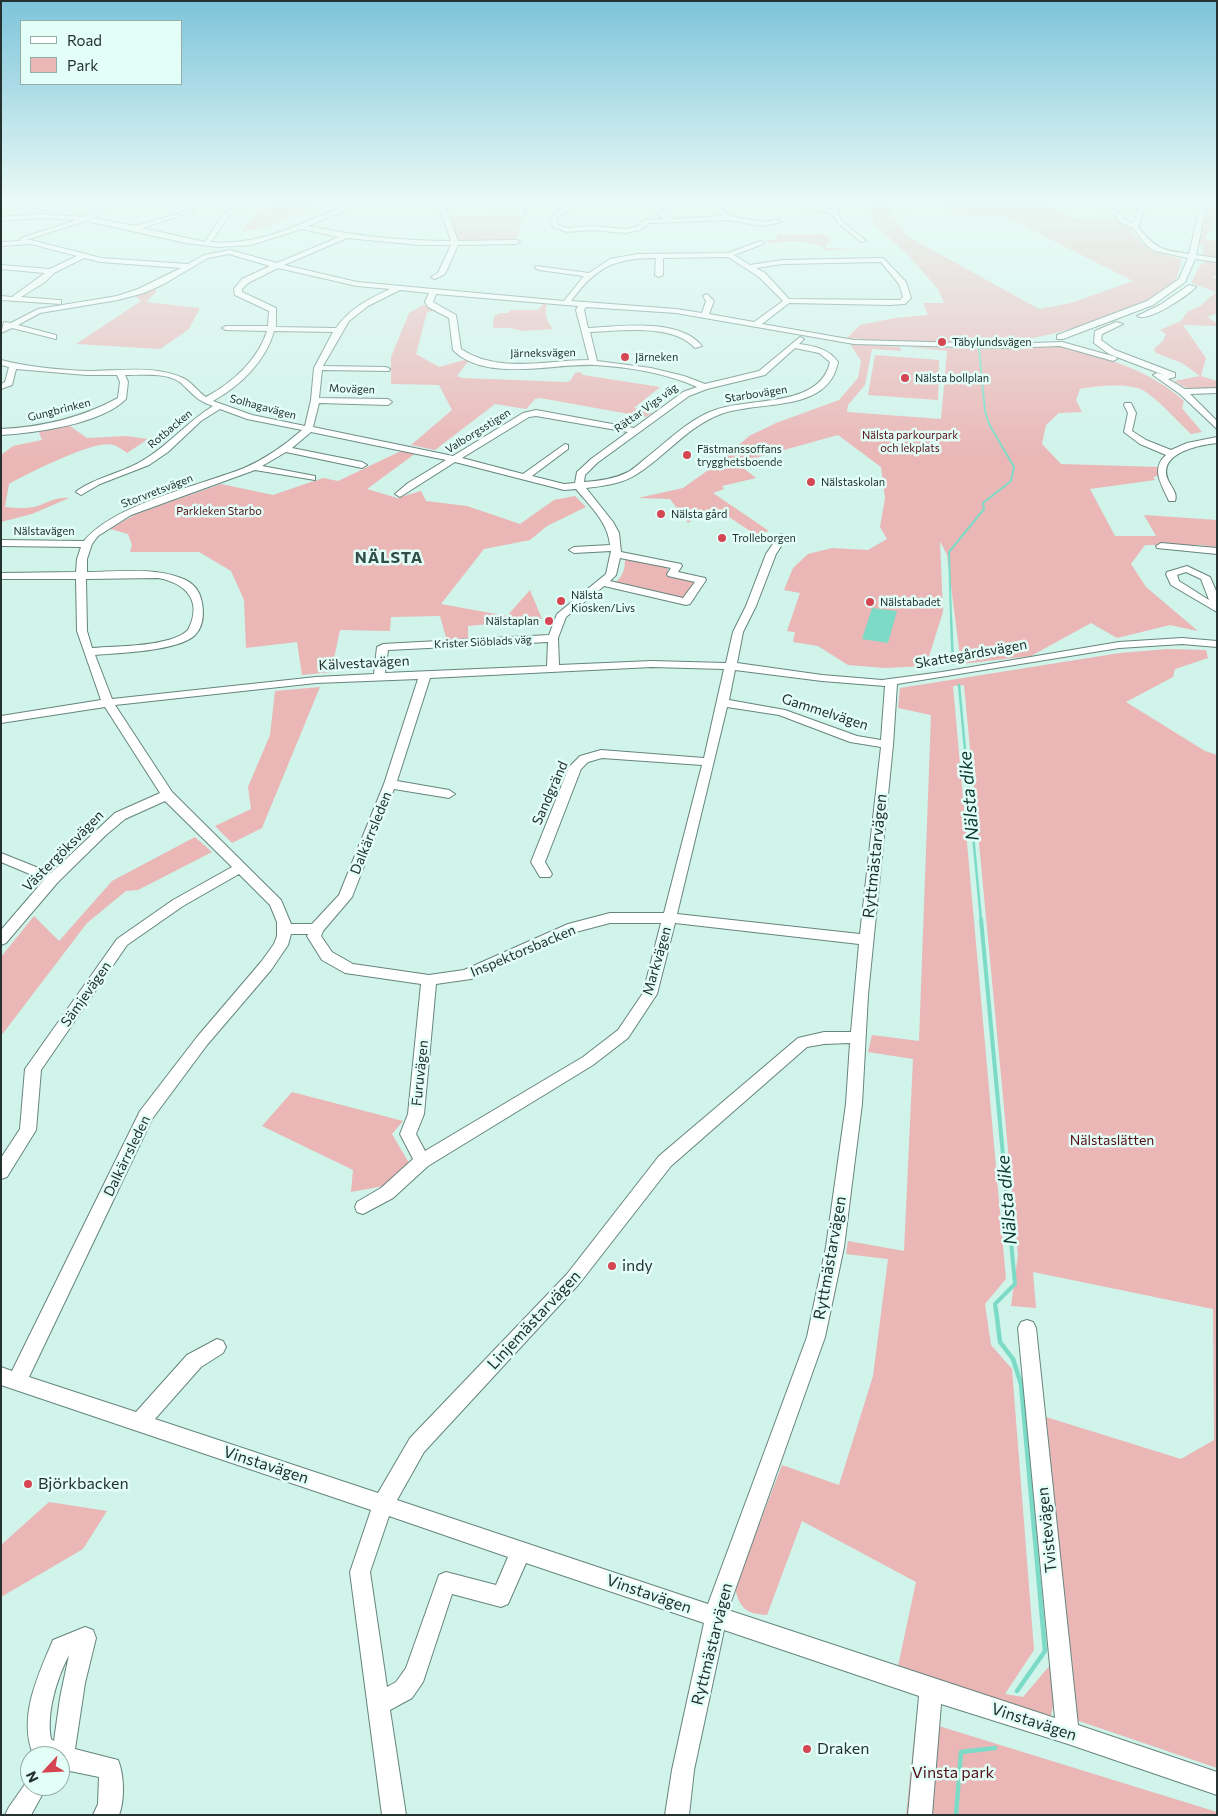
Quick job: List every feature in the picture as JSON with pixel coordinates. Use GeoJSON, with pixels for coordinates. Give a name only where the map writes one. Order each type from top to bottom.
{"type":"FeatureCollection","features":[{"type":"Feature","properties":{"kind":"street"},"geometry":{"type":"LineString","coordinates":[[13,299],[32,288]]}},
{"type":"Feature","properties":{"kind":"street"},"geometry":{"type":"LineString","coordinates":[[1,331],[38,311],[118,298],[149,288]]}},
{"type":"Feature","properties":{"kind":"street"},"geometry":{"type":"LineString","coordinates":[[206,401],[221,395],[250,366],[265,344],[274,318],[273,310],[238,293],[239,288]]}},
{"type":"Feature","properties":{"kind":"street"},"geometry":{"type":"LineString","coordinates":[[308,430],[315,400],[318,368],[338,330],[346,319],[365,304],[399,288],[564,304],[643,308],[705,315],[842,340],[888,344],[1028,345],[1062,341],[1080,329],[1155,300],[1173,288]]}},
{"type":"Feature","properties":{"kind":"street"},"geometry":{"type":"LineString","coordinates":[[564,304],[576,288]]}},
{"type":"Feature","properties":{"kind":"street"},"geometry":{"type":"LineString","coordinates":[[774,288],[787,302]]}},
{"type":"Feature","properties":{"kind":"street"},"geometry":{"type":"LineString","coordinates":[[757,324],[787,302],[890,303],[907,298],[904,288]]}},
{"type":"Feature","properties":{"kind":"street"},"geometry":{"type":"LineString","coordinates":[[1162,378],[1172,376],[1112,352],[1096,339],[1098,333],[1168,304],[1191,288]]}},
{"type":"Feature","properties":{"kind":"street","name":"Järneksvägen"},"geometry":{"type":"LineString","coordinates":[[433,292],[429,302],[453,317],[457,350],[472,360],[503,365],[594,363],[677,378],[704,387]]}},
{"type":"Feature","properties":{"kind":"street"},"geometry":{"type":"LineString","coordinates":[[705,315],[710,301],[707,296]]}},
{"type":"Feature","properties":{"kind":"street"},"geometry":{"type":"LineString","coordinates":[[1,298],[65,302],[69,305]]}},
{"type":"Feature","properties":{"kind":"street"},"geometry":{"type":"LineString","coordinates":[[1155,300],[1168,304]]}},
{"type":"Feature","properties":{"kind":"street"},"geometry":{"type":"LineString","coordinates":[[583,305],[580,310],[594,363]]}},
{"type":"Feature","properties":{"kind":"street"},"geometry":{"type":"LineString","coordinates":[[1,324],[53,336]]}},
{"type":"Feature","properties":{"kind":"street"},"geometry":{"type":"LineString","coordinates":[[226,328],[338,330]]}},
{"type":"Feature","properties":{"kind":"street"},"geometry":{"type":"LineString","coordinates":[[586,330],[625,329],[672,332],[696,341],[698,346]]}},
{"type":"Feature","properties":{"kind":"street","name":"Rättar Vigs väg"},"geometry":{"type":"LineString","coordinates":[[579,486],[580,474],[594,461],[686,394],[704,387],[762,373],[805,333]]}},
{"type":"Feature","properties":{"kind":"street"},"geometry":{"type":"LineString","coordinates":[[1062,341],[1162,378],[1183,392],[1213,418],[1217,426]]}},
{"type":"Feature","properties":{"kind":"street","name":"Starbovägen"},"geometry":{"type":"LineString","coordinates":[[579,486],[617,480],[633,473],[702,418],[717,412],[745,406],[791,401],[820,388],[832,372],[834,362],[831,356],[794,345]]}},
{"type":"Feature","properties":{"kind":"street","name":"Solhagavägen"},"geometry":{"type":"LineString","coordinates":[[1,362],[14,366],[86,372],[146,372],[165,374],[182,380],[195,394],[218,407],[262,420],[455,459],[564,487],[579,486]]}},
{"type":"Feature","properties":{"kind":"street"},"geometry":{"type":"LineString","coordinates":[[1,387],[9,383],[11,369],[14,366]]}},
{"type":"Feature","properties":{"kind":"street"},"geometry":{"type":"LineString","coordinates":[[318,368],[386,369]]}},
{"type":"Feature","properties":{"kind":"street","name":"Gungbrinken"},"geometry":{"type":"LineString","coordinates":[[1,432],[46,427],[108,408],[122,399],[124,382],[120,372]]}},
{"type":"Feature","properties":{"kind":"street"},"geometry":{"type":"LineString","coordinates":[[1183,392],[1217,390]]}},
{"type":"Feature","properties":{"kind":"street","name":"Movägen"},"geometry":{"type":"LineString","coordinates":[[315,400],[388,402]]}},
{"type":"Feature","properties":{"kind":"street"},"geometry":{"type":"LineString","coordinates":[[1128,405],[1132,413],[1128,432],[1143,442],[1172,454]]}},
{"type":"Feature","properties":{"kind":"street","name":"Rotbacken"},"geometry":{"type":"LineString","coordinates":[[81,492],[98,482],[146,463],[165,450],[198,419],[218,407]]}},
{"type":"Feature","properties":{"kind":"street","name":"Valborgsstigen"},"geometry":{"type":"LineString","coordinates":[[400,494],[410,485],[526,415],[536,414],[635,431]]}},
{"type":"Feature","properties":{"kind":"street","name":"Storvretsvägen"},"geometry":{"type":"LineString","coordinates":[[88,544],[101,530],[128,513],[255,467],[285,449],[308,430]]}},
{"type":"Feature","properties":{"kind":"street"},"geometry":{"type":"LineString","coordinates":[[1172,499],[1172,492],[1162,477],[1161,468],[1172,454],[1187,447],[1217,440]]}},
{"type":"Feature","properties":{"kind":"street"},"geometry":{"type":"LineString","coordinates":[[525,477],[565,447]]}},
{"type":"Feature","properties":{"kind":"street"},"geometry":{"type":"LineString","coordinates":[[285,449],[362,465]]}},
{"type":"Feature","properties":{"kind":"street"},"geometry":{"type":"LineString","coordinates":[[255,467],[312,478]]}},
{"type":"Feature","properties":{"kind":"street"},"geometry":{"type":"LineString","coordinates":[[553,668],[553,638],[561,616],[611,575],[616,551],[614,533],[608,522],[579,486]]}},
{"type":"Feature","properties":{"kind":"street","name":"Markvägen"},"geometry":{"type":"LineString","coordinates":[[363,1207],[386,1193],[422,1161],[588,1061],[623,1034],[650,994],[709,762],[738,632],[751,606],[771,554],[782,537]]}},
{"type":"Feature","properties":{"kind":"street","name":"Nälstavägen"},"geometry":{"type":"LineString","coordinates":[[1,543],[88,544]]}},
{"type":"Feature","properties":{"kind":"street"},"geometry":{"type":"LineString","coordinates":[[88,544],[82,560],[80,602],[82,631],[108,703],[167,795],[276,903],[284,933],[315,932]]}},
{"type":"Feature","properties":{"kind":"street"},"geometry":{"type":"LineString","coordinates":[[1161,546],[1217,552]]}},
{"type":"Feature","properties":{"kind":"street"},"geometry":{"type":"LineString","coordinates":[[574,550],[616,551],[677,566],[672,574],[701,580],[686,602],[603,583]]}},
{"type":"Feature","properties":{"kind":"street"},"geometry":{"type":"LineString","coordinates":[[1,576],[158,575],[180,579],[194,591],[198,607],[196,627],[189,636],[168,642],[88,652]]}},
{"type":"Feature","properties":{"kind":"street","name":"Krister Siöblads väg"},"geometry":{"type":"LineString","coordinates":[[379,676],[383,647],[553,638]]}},
{"type":"Feature","properties":{"kind":"street","name":"Skattegårdsvägen"},"geometry":{"type":"LineString","coordinates":[[730,666],[822,678],[890,682],[1119,645],[1182,641],[1217,644]]}},
{"type":"Feature","properties":{"kind":"street","name":"Kälvestavägen"},"geometry":{"type":"LineString","coordinates":[[1,720],[108,703],[316,680],[652,664],[730,666]]}},
{"type":"Feature","properties":{"kind":"street","name":"Dalkärrsleden"},"geometry":{"type":"LineString","coordinates":[[315,932],[345,897],[390,784],[425,675]]}},
{"type":"Feature","properties":{"kind":"street","name":"Ryttmästarvägen"},"geometry":{"type":"LineString","coordinates":[[677,1815],[682,1770],[716,1617],[816,1337],[835,1247],[854,1104],[866,940],[888,745],[890,682]]}},
{"type":"Feature","properties":{"kind":"street","name":"Gammelvägen"},"geometry":{"type":"LineString","coordinates":[[723,703],[781,712],[854,739],[888,745]]}},
{"type":"Feature","properties":{"kind":"street","name":"Sandgränd"},"geometry":{"type":"LineString","coordinates":[[545,874],[538,862],[575,767],[584,758],[600,754],[709,762]]}},
{"type":"Feature","properties":{"kind":"street","name":"Dalkärrsleden"},"geometry":{"type":"LineString","coordinates":[[390,784],[449,794]]}},
{"type":"Feature","properties":{"kind":"street","name":"Västergöksvägen"},"geometry":{"type":"LineString","coordinates":[[1,940],[53,879],[120,816],[167,795]]}},
{"type":"Feature","properties":{"kind":"street"},"geometry":{"type":"LineString","coordinates":[[1,857],[53,879]]}},
{"type":"Feature","properties":{"kind":"street","name":"Sämjevägen"},"geometry":{"type":"LineString","coordinates":[[1,1172],[28,1130],[33,1069],[122,942],[178,902],[240,868]]}},
{"type":"Feature","properties":{"kind":"street","name":"Inspektorsbacken"},"geometry":{"type":"LineString","coordinates":[[315,932],[327,956],[350,969],[430,980],[466,975],[568,929],[610,918],[669,918],[866,940]]}},
{"type":"Feature","properties":{"kind":"street","name":"Dalkärrsleden"},"geometry":{"type":"LineString","coordinates":[[9,1378],[146,1115],[202,1041],[266,966],[281,945],[284,933]]}},
{"type":"Feature","properties":{"kind":"street","name":"Furuvägen"},"geometry":{"type":"LineString","coordinates":[[422,1161],[408,1134],[416,1114],[430,980]]}},
{"type":"Feature","properties":{"kind":"street","name":"Linjemästarvägen"},"geometry":{"type":"LineString","coordinates":[[394,1815],[360,1572],[383,1504],[417,1445],[573,1280],[665,1162],[803,1042],[824,1038],[858,1037]]}},
{"type":"Feature","properties":{"kind":"street","name":"Tvistevägen"},"geometry":{"type":"LineString","coordinates":[[1026,1328],[1068,1732]]}},
{"type":"Feature","properties":{"kind":"street"},"geometry":{"type":"LineString","coordinates":[[139,1423],[194,1361],[217,1347]]}},
{"type":"Feature","properties":{"kind":"street","name":"Vinstavägen"},"geometry":{"type":"LineString","coordinates":[[9,1378],[716,1617],[1068,1732],[1217,1784]]}},
{"type":"Feature","properties":{"kind":"street"},"geometry":{"type":"LineString","coordinates":[[379,1704],[404,1690],[415,1674],[446,1582],[501,1597],[521,1550]]}},
{"type":"Feature","properties":{"kind":"street"},"geometry":{"type":"LineString","coordinates":[[920,1815],[931,1688]]}},
{"type":"Feature","properties":{"kind":"street"},"geometry":{"type":"LineString","coordinates":[[70,1760],[110,1768],[110,1808],[105,1815]]}},
{"type":"Feature","properties":{"kind":"street"},"geometry":{"type":"LineString","coordinates":[[17,1815],[29,1796]]}},
{"type":"Feature","properties":{"kind":"green space"},"geometry":{"type":"Polygon","coordinates":[[[937,288],[1001,288],[1039,309],[1071,303],[1114,288],[1167,288],[1120,312],[1067,330],[1019,341],[1002,343],[886,342],[847,338],[860,325],[895,318],[928,315],[923,303],[944,303],[937,288]]]}},
{"type":"Feature","properties":{"kind":"green space"},"geometry":{"type":"Polygon","coordinates":[[[1204,288],[1217,288],[1217,313],[1207,317],[1217,323],[1217,326],[1183,325],[1206,358],[1201,376],[1217,381],[1217,389],[1200,390],[1184,387],[1174,381],[1200,376],[1182,363],[1156,353],[1154,349],[1163,341],[1166,334],[1160,330],[1181,321],[1187,312],[1200,306],[1216,292],[1204,288]]]}},
{"type":"Feature","properties":{"kind":"green space"},"geometry":{"type":"Polygon","coordinates":[[[154,289],[157,291],[146,302],[200,308],[189,329],[160,349],[76,344],[141,301],[136,296],[154,289]]]}},
{"type":"Feature","properties":{"kind":"green space"},"geometry":{"type":"Polygon","coordinates":[[[543,304],[547,304],[547,317],[553,329],[523,331],[511,328],[493,328],[494,316],[500,313],[508,313],[511,310],[538,310],[543,304]]]}},
{"type":"Feature","properties":{"kind":"green space"},"geometry":{"type":"Polygon","coordinates":[[[423,305],[438,310],[427,312],[416,354],[439,367],[464,360],[469,362],[457,376],[462,378],[567,382],[570,381],[575,373],[580,372],[583,375],[660,387],[634,408],[652,413],[646,417],[540,398],[535,399],[526,409],[495,404],[435,450],[411,445],[452,410],[439,385],[391,384],[391,357],[409,313],[423,305]]]}},
{"type":"Feature","properties":{"kind":"green space","name":"Nälsta parkourpark och lekplats"},"geometry":{"type":"Polygon","coordinates":[[[850,344],[900,347],[901,351],[872,349],[865,385],[848,405],[847,412],[941,419],[947,351],[908,347],[1021,349],[1054,345],[1067,347],[1129,367],[1172,391],[1184,401],[1182,408],[1202,432],[1191,434],[1157,401],[1140,389],[1123,386],[1104,386],[1080,389],[1076,400],[1082,412],[1059,413],[1046,425],[1042,444],[1061,464],[1159,467],[1158,476],[1153,477],[1155,480],[1090,489],[1115,536],[1156,536],[1144,515],[1217,520],[1217,547],[1200,545],[1145,545],[1131,564],[1146,587],[1198,631],[1170,625],[1117,638],[1091,623],[1031,656],[961,664],[947,555],[940,541],[943,612],[926,666],[885,668],[848,665],[818,646],[793,642],[795,632],[787,631],[800,593],[784,590],[793,568],[808,554],[832,548],[868,550],[887,539],[880,527],[885,498],[881,467],[838,435],[737,463],[756,478],[722,486],[724,489],[713,493],[769,531],[756,535],[717,509],[702,513],[688,523],[670,499],[638,498],[683,488],[721,461],[749,436],[776,423],[839,400],[858,378],[861,361],[850,344]]]}},
{"type":"Feature","properties":{"kind":"green space","name":"Nälsta bollplan"},"geometry":{"type":"Polygon","coordinates":[[[875,355],[939,360],[938,400],[868,395],[875,355]]]}},
{"type":"Feature","properties":{"kind":"green space"},"geometry":{"type":"Polygon","coordinates":[[[67,424],[87,438],[126,436],[148,439],[127,453],[113,445],[92,447],[61,458],[9,484],[5,507],[30,508],[57,499],[69,498],[32,514],[1,522],[1,455],[13,446],[42,440],[38,430],[67,424]]]}},
{"type":"Feature","properties":{"kind":"green space","name":"Parkleken Starbo"},"geometry":{"type":"Polygon","coordinates":[[[401,451],[416,453],[367,489],[397,498],[421,491],[426,501],[467,506],[520,524],[554,500],[575,496],[586,507],[547,526],[530,540],[484,549],[441,604],[507,616],[530,590],[542,619],[468,626],[468,641],[447,641],[440,616],[391,617],[390,631],[340,630],[331,672],[302,675],[297,642],[246,648],[244,600],[231,571],[199,552],[130,552],[132,545],[128,534],[110,529],[136,514],[221,484],[273,495],[323,478],[338,481],[401,451]]]}},
{"type":"Feature","properties":{"kind":"green space"},"geometry":{"type":"Polygon","coordinates":[[[625,560],[640,560],[665,565],[669,571],[696,582],[685,600],[613,585],[622,574],[625,560]]]}},
{"type":"Feature","properties":{"kind":"green space","name":"Nälstaslätten"},"geometry":{"type":"Polygon","coordinates":[[[1168,649],[1206,650],[1208,658],[1175,669],[1173,677],[1126,702],[1205,751],[1217,755],[1217,1768],[1076,1720],[1046,1417],[1181,1459],[1214,1440],[1213,1309],[1033,1272],[1036,1308],[1011,1306],[1018,1255],[964,685],[953,686],[1006,1279],[985,1304],[991,1345],[1012,1369],[1034,1650],[1005,1694],[1023,1697],[1051,1664],[1054,1700],[1051,1716],[898,1666],[916,1582],[802,1521],[767,1615],[745,1609],[741,1605],[735,1587],[782,1465],[839,1485],[873,1376],[888,1259],[846,1254],[848,1241],[904,1251],[913,1059],[868,1052],[872,1035],[919,1041],[931,715],[898,708],[900,688],[1120,653],[1168,649]]]}},
{"type":"Feature","properties":{"kind":"green space"},"geometry":{"type":"Polygon","coordinates":[[[320,687],[262,828],[232,843],[215,826],[251,809],[248,787],[270,735],[275,691],[320,687]]]}},
{"type":"Feature","properties":{"kind":"green space"},"geometry":{"type":"Polygon","coordinates":[[[195,837],[212,852],[138,890],[126,891],[87,923],[1,1036],[1,957],[34,916],[59,941],[112,881],[195,837]]]}},
{"type":"Feature","properties":{"kind":"green space"},"geometry":{"type":"Polygon","coordinates":[[[292,1092],[403,1121],[392,1134],[409,1163],[384,1186],[351,1192],[353,1170],[262,1126],[292,1092]]]}},
{"type":"Feature","properties":{"kind":"green space"},"geometry":{"type":"Polygon","coordinates":[[[49,1502],[107,1511],[83,1549],[1,1597],[1,1545],[49,1502]]]}},
{"type":"Feature","properties":{"kind":"green space","name":"Vinsta park"},"geometry":{"type":"Polygon","coordinates":[[[916,1719],[1217,1812],[1217,1815],[906,1815],[916,1719]]]}},
{"type":"Feature","properties":{"kind":"shaded area"},"geometry":{"type":"Polygon","coordinates":[[[872,608],[897,611],[888,643],[862,639],[872,608]]]}},
{"type":"Feature","properties":{"kind":"waterway","name":"Nälsta dike"},"geometry":{"type":"LineString","coordinates":[[951,618],[949,552],[984,509],[983,503],[1011,481],[1014,467],[989,424],[985,411],[979,349]]}},
{"type":"Feature","properties":{"kind":"waterway","name":"Nälsta dike"},"geometry":{"type":"LineString","coordinates":[[951,617],[953,664]]}},
{"type":"Feature","properties":{"kind":"waterway","name":"Nälsta dike"},"geometry":{"type":"LineString","coordinates":[[959,685],[981,920]]}},
{"type":"Feature","properties":{"kind":"waterway","name":"Nälsta dike"},"geometry":{"type":"LineString","coordinates":[[981,919],[1015,1284],[995,1304],[996,1311]]}},
{"type":"Feature","properties":{"kind":"waterway","name":"Nälsta dike"},"geometry":{"type":"LineString","coordinates":[[996,1310],[1000,1342],[1013,1359],[1021,1384],[1045,1651],[1017,1691]]}},
{"type":"Feature","properties":{"kind":"waterway"},"geometry":{"type":"LineString","coordinates":[[956,1815],[961,1752],[995,1748]]}},
{"type":"Feature","properties":{"kind":"place","name":"Täbylundsvägen"},"geometry":{"type":"Point","coordinates":[942,342]}},
{"type":"Feature","properties":{"kind":"place","name":"Järneken"},"geometry":{"type":"Point","coordinates":[625,357]}},
{"type":"Feature","properties":{"kind":"place","name":"Nälsta bollplan"},"geometry":{"type":"Point","coordinates":[905,378]}},
{"type":"Feature","properties":{"kind":"place","name":"Fästmanssoffans trygghetsboende"},"geometry":{"type":"Point","coordinates":[687,455]}},
{"type":"Feature","properties":{"kind":"place","name":"Nälstaskolan"},"geometry":{"type":"Point","coordinates":[811,482]}},
{"type":"Feature","properties":{"kind":"place","name":"Nälsta gård"},"geometry":{"type":"Point","coordinates":[661,514]}},
{"type":"Feature","properties":{"kind":"place","name":"Trolleborgen"},"geometry":{"type":"Point","coordinates":[722,538]}},
{"type":"Feature","properties":{"kind":"place","name":"Nälsta Kiosken/Livs"},"geometry":{"type":"Point","coordinates":[561,601]}},
{"type":"Feature","properties":{"kind":"place","name":"Nälstabadet"},"geometry":{"type":"Point","coordinates":[870,602]}},
{"type":"Feature","properties":{"kind":"place","name":"Nälstaplan"},"geometry":{"type":"Point","coordinates":[549,621]}},
{"type":"Feature","properties":{"kind":"place","name":"indy"},"geometry":{"type":"Point","coordinates":[612,1266]}},
{"type":"Feature","properties":{"kind":"place","name":"Björkbacken"},"geometry":{"type":"Point","coordinates":[28,1484]}},
{"type":"Feature","properties":{"kind":"place","name":"Draken"},"geometry":{"type":"Point","coordinates":[807,1749]}},
{"type":"Feature","properties":{"kind":"district","name":"NÄLSTA"},"geometry":{"type":"Point","coordinates":[389,558]}}]}
